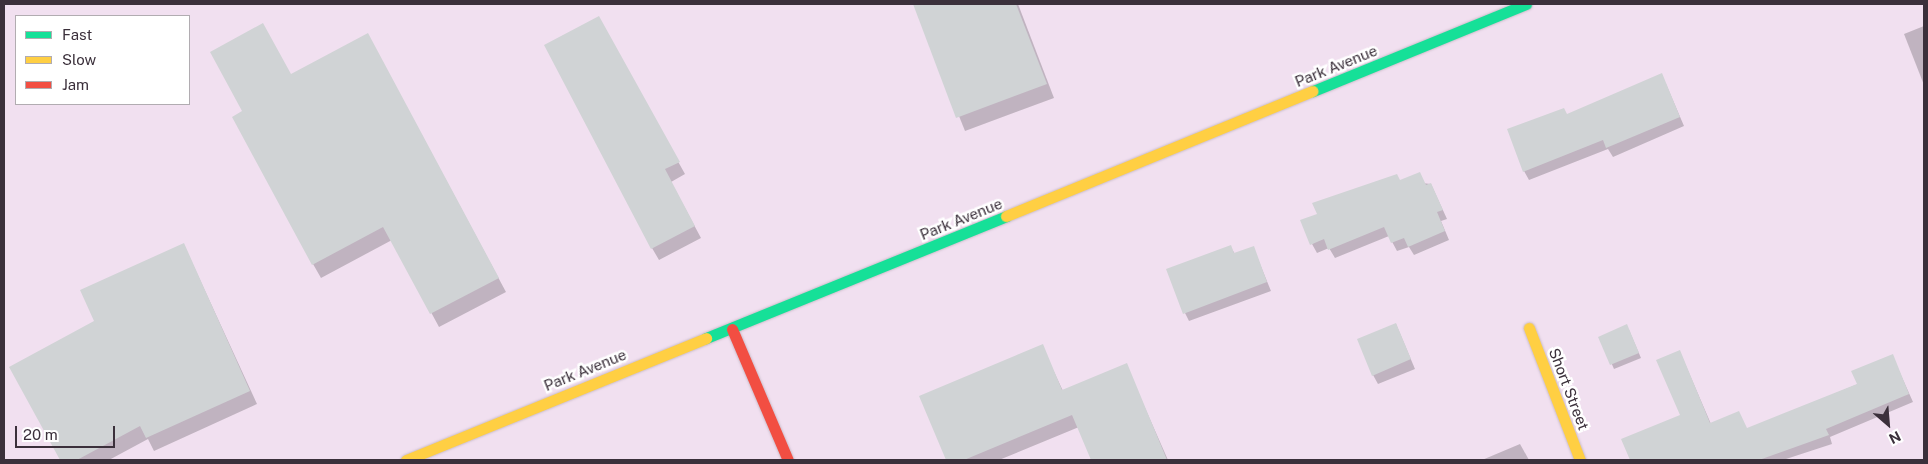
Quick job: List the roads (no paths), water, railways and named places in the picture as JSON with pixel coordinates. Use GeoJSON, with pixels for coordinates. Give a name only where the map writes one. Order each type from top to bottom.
{"type":"FeatureCollection","features":[{"type":"Feature","properties":{"kind":"main road","name":"Park Avenue"},"geometry":{"type":"LineString","coordinates":[[406,460],[732,329],[1526,4]]}},
{"type":"Feature","properties":{"kind":"main road","name":"Short Street"},"geometry":{"type":"LineString","coordinates":[[1529,328],[1580,460]]}},
{"type":"Feature","properties":{"kind":"main road"},"geometry":{"type":"LineString","coordinates":[[732,329],[788,460]]}}]}
